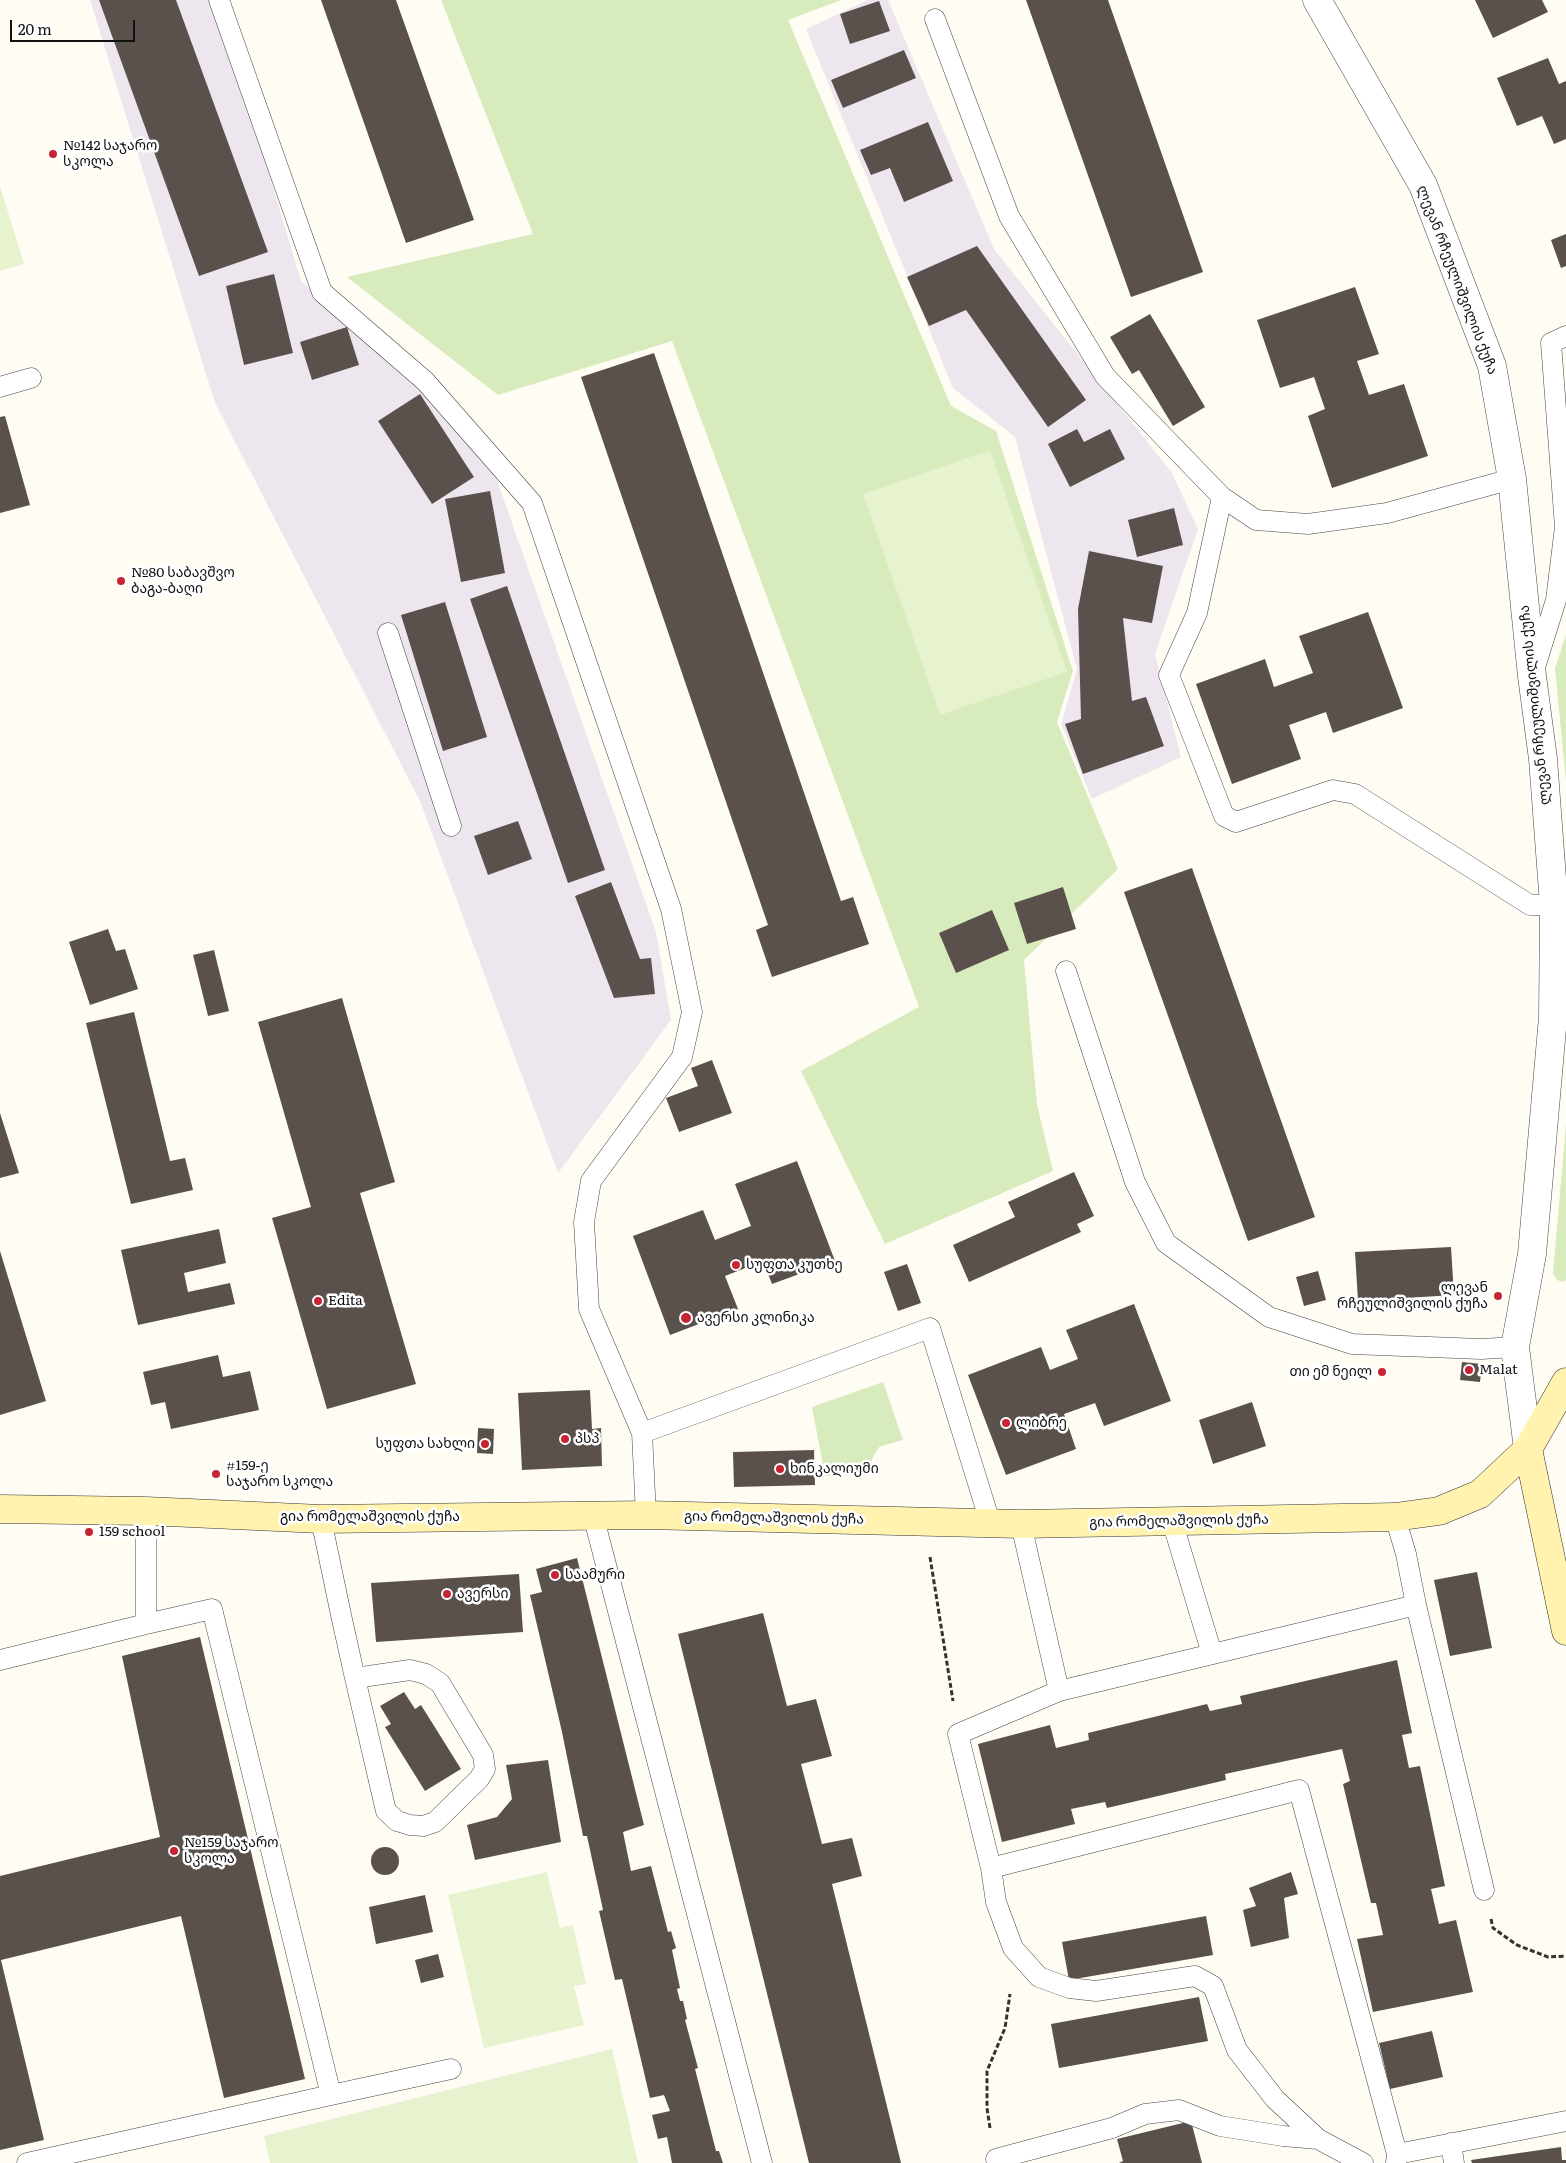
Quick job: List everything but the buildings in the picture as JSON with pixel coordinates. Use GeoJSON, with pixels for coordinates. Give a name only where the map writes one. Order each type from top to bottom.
{"type":"FeatureCollection","features":[{"type":"Feature","properties":{"kind":"street","name":"ლევან რჩეულიშვილის ქუჩა"},"geometry":{"type":"LineString","coordinates":[[1317,0],[1422,185],[1492,366],[1512,479],[1532,676],[1543,759],[1554,905],[1553,1017],[1532,1254],[1515,1347],[1528,1450]]}},
{"type":"Feature","properties":{"kind":"street","name":"გია რომელაშვილის ქუჩა"},"geometry":{"type":"LineString","coordinates":[[0,1509],[146,1511],[321,1519],[646,1515],[1021,1524],[1395,1517],[1439,1510],[1480,1494],[1528,1450],[1566,1382]]}},
{"type":"Feature","properties":{"kind":"street"},"geometry":{"type":"LineString","coordinates":[[1528,1450],[1566,1631]]}},
{"type":"Feature","properties":{"kind":"lane"},"geometry":{"type":"LineString","coordinates":[[219,0],[322,292],[425,381],[532,503],[671,909],[692,1012],[682,1057],[591,1180],[584,1222],[589,1309],[642,1432],[646,1515]]}},
{"type":"Feature","properties":{"kind":"lane"},"geometry":{"type":"LineString","coordinates":[[935,19],[1009,216],[1106,376],[1222,497],[1256,520],[1308,524],[1387,513],[1512,479]]}},
{"type":"Feature","properties":{"kind":"lane"},"geometry":{"type":"LineString","coordinates":[[1532,676],[1556,600],[1565,527],[1551,343],[1566,336]]}},
{"type":"Feature","properties":{"kind":"lane"},"geometry":{"type":"LineString","coordinates":[[0,387],[31,378]]}},
{"type":"Feature","properties":{"kind":"lane"},"geometry":{"type":"LineString","coordinates":[[1222,497],[1197,613],[1169,675],[1224,816],[1236,822],[1333,790],[1355,794],[1530,905],[1554,905]]}},
{"type":"Feature","properties":{"kind":"lane"},"geometry":{"type":"LineString","coordinates":[[388,633],[451,826]]}},
{"type":"Feature","properties":{"kind":"lane"},"geometry":{"type":"LineString","coordinates":[[1066,971],[1136,1182],[1166,1243],[1269,1317],[1352,1344],[1481,1349],[1515,1347]]}},
{"type":"Feature","properties":{"kind":"lane"},"geometry":{"type":"LineString","coordinates":[[642,1432],[930,1328],[990,1522]]}},
{"type":"Feature","properties":{"kind":"lane"},"geometry":{"type":"LineString","coordinates":[[146,1511],[146,1624]]}},
{"type":"Feature","properties":{"kind":"lane"},"geometry":{"type":"LineString","coordinates":[[593,1515],[762,2163]]}},
{"type":"Feature","properties":{"kind":"lane"},"geometry":{"type":"LineString","coordinates":[[1395,1517],[1406,1554],[1416,1605],[1484,1890]]}},
{"type":"Feature","properties":{"kind":"lane"},"geometry":{"type":"LineString","coordinates":[[321,1519],[355,1678],[386,1811],[397,1821],[410,1825],[422,1826],[435,1822],[479,1779],[485,1769],[483,1755],[440,1683],[426,1674],[410,1670],[355,1678]]}},
{"type":"Feature","properties":{"kind":"lane"},"geometry":{"type":"LineString","coordinates":[[1172,1521],[1212,1654]]}},
{"type":"Feature","properties":{"kind":"lane"},"geometry":{"type":"LineString","coordinates":[[1021,1524],[1059,1691]]}},
{"type":"Feature","properties":{"kind":"lane"},"geometry":{"type":"LineString","coordinates":[[1363,2163],[1318,2139],[1275,2099],[1237,2050],[1213,1986],[1195,1976],[1096,1991],[1069,1988],[1039,1977],[1013,1948],[996,1902],[990,1868],[958,1734],[1059,1691],[1416,1605]]}},
{"type":"Feature","properties":{"kind":"lane"},"geometry":{"type":"LineString","coordinates":[[0,1660],[212,1609],[331,2095]]}},
{"type":"Feature","properties":{"kind":"lane"},"geometry":{"type":"LineString","coordinates":[[990,1868],[1299,1790],[1396,2158],[1451,2143],[1566,2120]]}},
{"type":"Feature","properties":{"kind":"lane"},"geometry":{"type":"LineString","coordinates":[[27,2163],[451,2069]]}},
{"type":"Feature","properties":{"kind":"lane"},"geometry":{"type":"LineString","coordinates":[[996,2161],[1112,2128],[1145,2114],[1179,2110],[1220,2126],[1318,2139]]}},
{"type":"Feature","properties":{"kind":"lane"},"geometry":{"type":"LineString","coordinates":[[1451,2143],[1454,2163]]}},
{"type":"Feature","properties":{"kind":"path"},"geometry":{"type":"LineString","coordinates":[[928,1550],[958,1734]]}},
{"type":"Feature","properties":{"kind":"path"},"geometry":{"type":"LineString","coordinates":[[1484,1890],[1493,1928],[1517,1945],[1548,1957],[1566,1956]]}},
{"type":"Feature","properties":{"kind":"path"},"geometry":{"type":"LineString","coordinates":[[996,2161],[987,2108],[988,2071],[1005,2028],[1013,1974],[1013,1948]]}},
{"type":"Feature","properties":{"kind":"shaded area"},"geometry":{"type":"Polygon","coordinates":[[[90,0],[217,0],[301,281],[412,379],[494,472],[656,932],[671,1020],[558,1173],[420,801],[215,403],[90,0]]]}},
{"type":"Feature","properties":{"kind":"shaded area"},"geometry":{"type":"Polygon","coordinates":[[[868,0],[888,0],[994,249],[1172,473],[1198,529],[1155,654],[1181,757],[1092,799],[1061,724],[1077,669],[1015,437],[953,388],[806,29],[868,0]]]}},
{"type":"Feature","properties":{"kind":"green space"},"geometry":{"type":"Polygon","coordinates":[[[441,0],[841,0],[788,20],[951,406],[996,431],[1073,671],[1057,722],[1118,869],[1024,960],[1037,1105],[1053,1171],[885,1244],[801,1071],[919,1007],[672,341],[498,395],[347,277],[533,234],[441,0]]]}},
{"type":"Feature","properties":{"kind":"green space"},"geometry":{"type":"Polygon","coordinates":[[[0,186],[24,264],[0,271],[0,186]]]}},
{"type":"Feature","properties":{"kind":"green space"},"geometry":{"type":"Polygon","coordinates":[[[990,450],[1067,672],[940,715],[863,494],[990,450]]]}},
{"type":"Feature","properties":{"kind":"green space"},"geometry":{"type":"Polygon","coordinates":[[[1566,635],[1566,781],[1555,668],[1566,635]]]}},
{"type":"Feature","properties":{"kind":"green space"},"geometry":{"type":"Polygon","coordinates":[[[1566,1124],[1566,1280],[1563,1282],[1557,1280],[1553,1274],[1566,1124]]]}},
{"type":"Feature","properties":{"kind":"green space"},"geometry":{"type":"Polygon","coordinates":[[[883,1382],[903,1440],[879,1447],[863,1475],[825,1476],[812,1407],[883,1382]]]}},
{"type":"Feature","properties":{"kind":"green space"},"geometry":{"type":"Polygon","coordinates":[[[547,1872],[560,1928],[573,1925],[586,1984],[574,1986],[584,2025],[484,2048],[448,1895],[547,1872]]]}},
{"type":"Feature","properties":{"kind":"green space"},"geometry":{"type":"Polygon","coordinates":[[[612,2049],[638,2163],[270,2163],[264,2136],[612,2049]]]}},
{"type":"Feature","properties":{"kind":"place","name":"№142 საჯარო სკოლა"},"geometry":{"type":"Point","coordinates":[53,154]}},
{"type":"Feature","properties":{"kind":"place","name":"№80 საბავშვო ბაგა-ბაღი"},"geometry":{"type":"Point","coordinates":[121,581]}},
{"type":"Feature","properties":{"kind":"place","name":"სუფთა კუთხე"},"geometry":{"type":"Point","coordinates":[736,1265]}},
{"type":"Feature","properties":{"kind":"place","name":"ლევან რჩეულიშვილის ქუჩა"},"geometry":{"type":"Point","coordinates":[1498,1296]}},
{"type":"Feature","properties":{"kind":"place","name":"Edita"},"geometry":{"type":"Point","coordinates":[318,1301]}},
{"type":"Feature","properties":{"kind":"place","name":"ავერსი კლინიკა"},"geometry":{"type":"Point","coordinates":[686,1318]}},
{"type":"Feature","properties":{"kind":"place","name":"Malat"},"geometry":{"type":"Point","coordinates":[1469,1370]}},
{"type":"Feature","properties":{"kind":"place","name":"თი ემ ნეილ"},"geometry":{"type":"Point","coordinates":[1382,1372]}},
{"type":"Feature","properties":{"kind":"place","name":"ლიბრე"},"geometry":{"type":"Point","coordinates":[1006,1423]}},
{"type":"Feature","properties":{"kind":"place","name":"პსპ"},"geometry":{"type":"Point","coordinates":[565,1439]}},
{"type":"Feature","properties":{"kind":"place","name":"სუფთა სახლი"},"geometry":{"type":"Point","coordinates":[485,1444]}},
{"type":"Feature","properties":{"kind":"place","name":"ხინკალიუმი"},"geometry":{"type":"Point","coordinates":[780,1469]}},
{"type":"Feature","properties":{"kind":"place","name":"#159-ე საჯარო სკოლა"},"geometry":{"type":"Point","coordinates":[216,1474]}},
{"type":"Feature","properties":{"kind":"place","name":"159 school"},"geometry":{"type":"Point","coordinates":[89,1532]}},
{"type":"Feature","properties":{"kind":"place","name":"საამური"},"geometry":{"type":"Point","coordinates":[555,1575]}},
{"type":"Feature","properties":{"kind":"place","name":"ავერსი"},"geometry":{"type":"Point","coordinates":[447,1594]}},
{"type":"Feature","properties":{"kind":"place","name":"№159 საჯარო სკოლა"},"geometry":{"type":"Point","coordinates":[174,1851]}}]}
